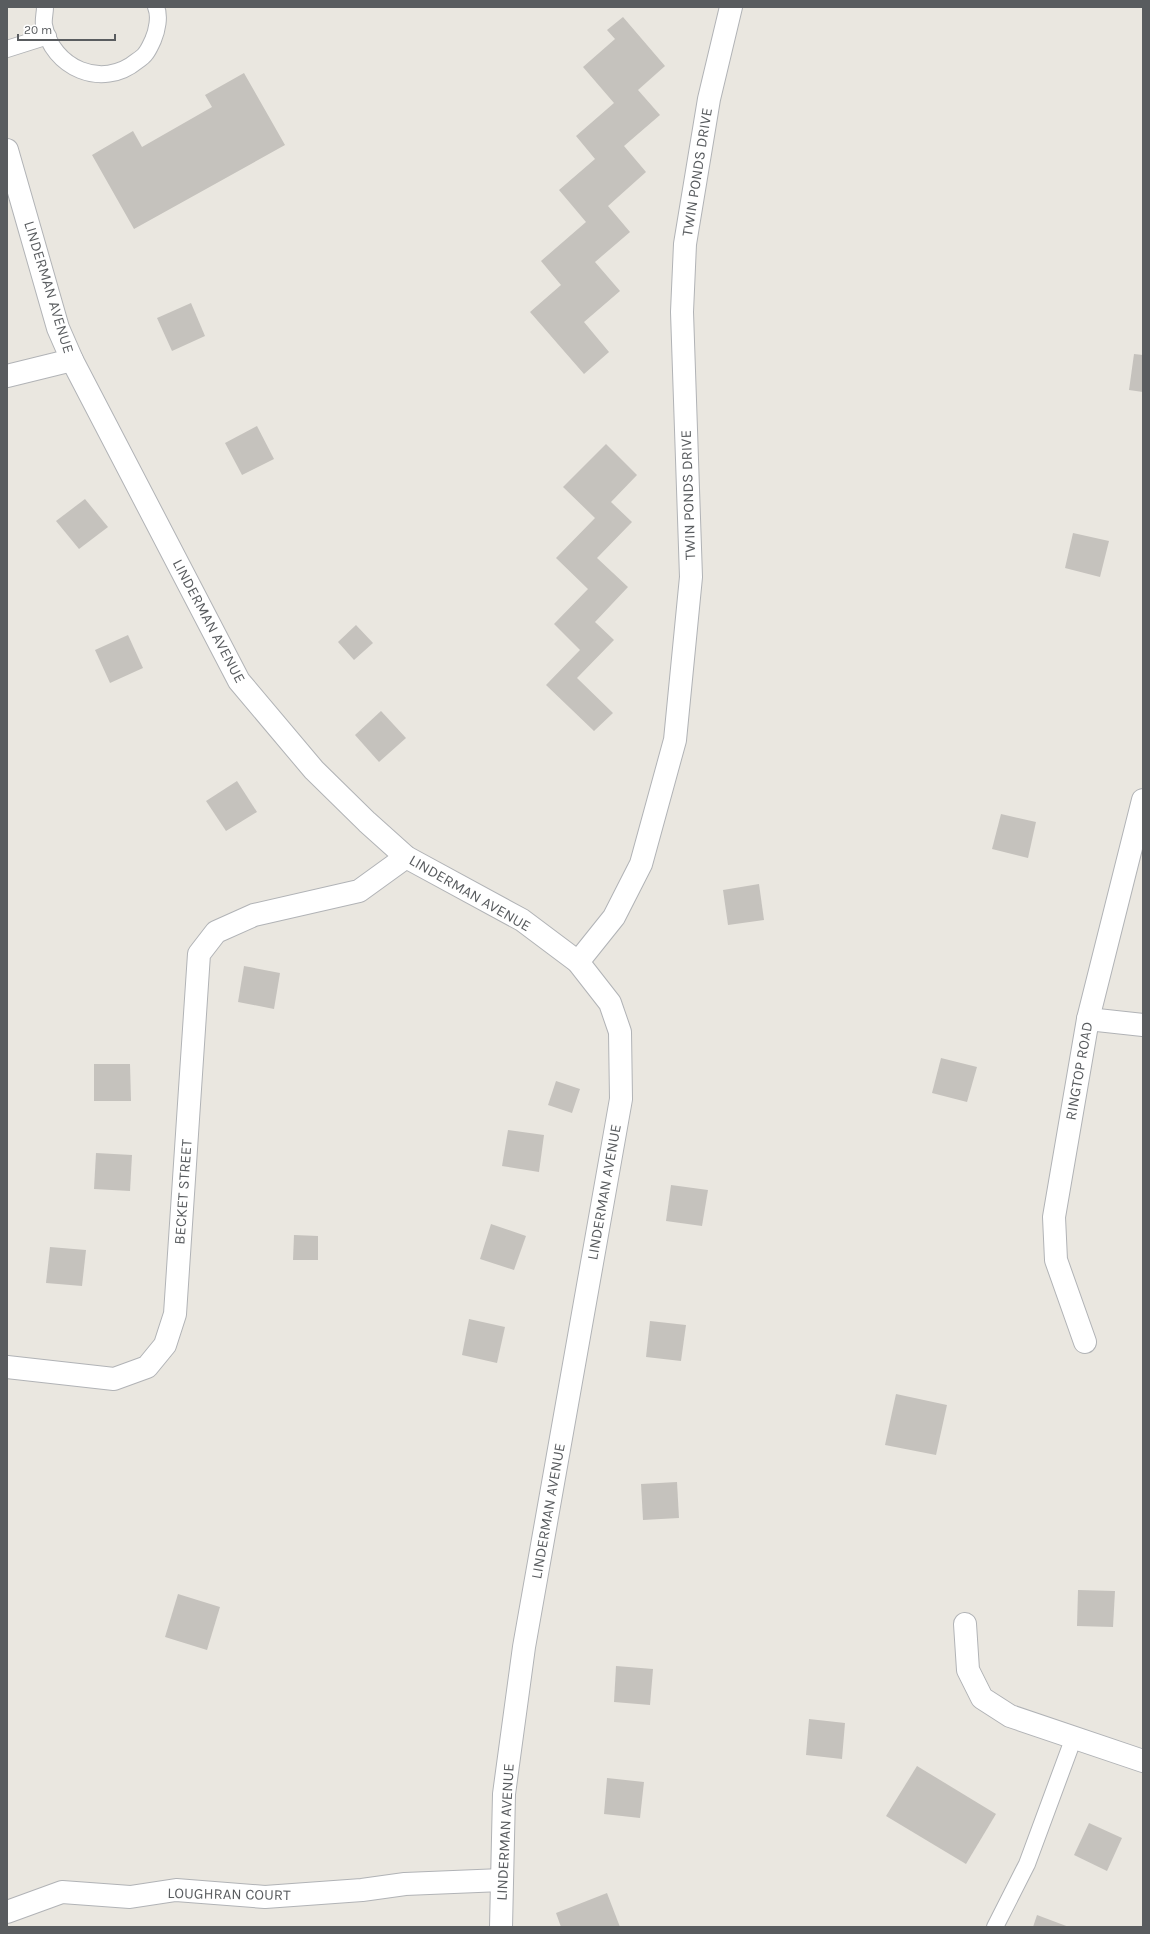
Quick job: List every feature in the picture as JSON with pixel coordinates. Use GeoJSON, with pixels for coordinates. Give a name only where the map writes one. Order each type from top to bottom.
{"type":"FeatureCollection","features":[{"type":"Feature","properties":{"kind":"street","name":"TWIN PONDS DRIVE"},"geometry":{"type":"LineString","coordinates":[[578,962],[614,917],[641,864],[675,740],[691,577],[682,312],[685,244],[709,99],[731,7]]}},
{"type":"Feature","properties":{"kind":"street","name":"LINDERMAN AVENUE"},"geometry":{"type":"LineString","coordinates":[[7,150],[58,328],[72,360],[239,681],[314,770],[367,822],[406,857],[522,920],[578,962],[610,1003],[620,1032],[621,1099],[524,1647],[504,1794],[501,1927]]}},
{"type":"Feature","properties":{"kind":"street"},"geometry":{"type":"LineString","coordinates":[[7,376],[72,360]]}},
{"type":"Feature","properties":{"kind":"street","name":"RINGTOP ROAD"},"geometry":{"type":"LineString","coordinates":[[1085,1342],[1056,1260],[1054,1217],[1088,1019],[1143,800]]}},
{"type":"Feature","properties":{"kind":"street","name":"BECKET STREET"},"geometry":{"type":"LineString","coordinates":[[7,1368],[114,1379],[147,1368],[165,1345],[175,1314],[200,954],[216,932],[254,915],[359,891],[406,857]]}},
{"type":"Feature","properties":{"kind":"street"},"geometry":{"type":"LineString","coordinates":[[1088,1019],[1143,1025]]}},
{"type":"Feature","properties":{"kind":"street"},"geometry":{"type":"LineString","coordinates":[[965,1624],[968,1670],[982,1698],[1010,1716],[1143,1760]]}},
{"type":"Feature","properties":{"kind":"street","name":"LOUGHRAN COURT"},"geometry":{"type":"LineString","coordinates":[[7,1912],[62,1892],[130,1897],[176,1890],[265,1897],[362,1890],[405,1884],[502,1880]]}},
{"type":"Feature","properties":{"kind":"lane"},"geometry":{"type":"LineString","coordinates":[[45,7],[44,24],[51,46],[65,63],[85,73],[107,75],[128,68],[146,53],[156,33],[158,11],[156,7]]}},
{"type":"Feature","properties":{"kind":"lane"},"geometry":{"type":"LineString","coordinates":[[7,49],[48,36]]}},
{"type":"Feature","properties":{"kind":"lane"},"geometry":{"type":"LineString","coordinates":[[995,1927],[1027,1864],[1074,1737]]}},
{"type":"Feature","properties":{"kind":"building"},"geometry":{"type":"Polygon","coordinates":[[[623,17],[665,66],[638,90],[660,115],[624,146],[646,172],[608,206],[630,232],[595,262],[620,291],[584,322],[609,352],[584,374],[530,312],[561,285],[541,261],[586,222],[559,190],[595,159],[576,136],[614,103],[583,67],[615,39],[607,30],[623,17]]]}},
{"type":"Feature","properties":{"kind":"building"},"geometry":{"type":"Polygon","coordinates":[[[244,73],[285,145],[134,229],[92,155],[133,131],[142,147],[212,107],[205,95],[244,73]]]}},
{"type":"Feature","properties":{"kind":"building"},"geometry":{"type":"Polygon","coordinates":[[[191,303],[205,336],[172,351],[157,318],[191,303]]]}},
{"type":"Feature","properties":{"kind":"building"},"geometry":{"type":"Polygon","coordinates":[[[1134,354],[1143,355],[1143,392],[1129,390],[1134,354]]]}},
{"type":"Feature","properties":{"kind":"building"},"geometry":{"type":"Polygon","coordinates":[[[257,426],[274,459],[242,475],[225,443],[257,426]]]}},
{"type":"Feature","properties":{"kind":"building"},"geometry":{"type":"Polygon","coordinates":[[[606,444],[637,475],[611,502],[632,522],[597,558],[628,587],[595,622],[614,640],[577,678],[613,713],[594,731],[546,685],[580,650],[554,624],[588,589],[556,558],[595,518],[563,487],[606,444]]]}},
{"type":"Feature","properties":{"kind":"building"},"geometry":{"type":"Polygon","coordinates":[[[85,499],[108,527],[79,549],[56,521],[85,499]]]}},
{"type":"Feature","properties":{"kind":"building"},"geometry":{"type":"Polygon","coordinates":[[[1073,533],[1109,541],[1100,577],[1065,568],[1073,533]]]}},
{"type":"Feature","properties":{"kind":"building"},"geometry":{"type":"Polygon","coordinates":[[[356,625],[373,643],[354,660],[338,642],[356,625]]]}},
{"type":"Feature","properties":{"kind":"building"},"geometry":{"type":"Polygon","coordinates":[[[128,635],[143,668],[110,683],[95,650],[128,635]]]}},
{"type":"Feature","properties":{"kind":"building"},"geometry":{"type":"Polygon","coordinates":[[[381,711],[406,738],[379,762],[355,735],[381,711]]]}},
{"type":"Feature","properties":{"kind":"building"},"geometry":{"type":"Polygon","coordinates":[[[237,781],[257,812],[226,831],[206,801],[237,781]]]}},
{"type":"Feature","properties":{"kind":"building"},"geometry":{"type":"Polygon","coordinates":[[[1001,814],[1036,822],[1028,858],[992,849],[1001,814]]]}},
{"type":"Feature","properties":{"kind":"building"},"geometry":{"type":"Polygon","coordinates":[[[759,884],[764,920],[728,925],[723,890],[759,884]]]}},
{"type":"Feature","properties":{"kind":"building"},"geometry":{"type":"Polygon","coordinates":[[[244,966],[280,973],[274,1009],[238,1002],[244,966]]]}},
{"type":"Feature","properties":{"kind":"building"},"geometry":{"type":"Polygon","coordinates":[[[941,1058],[977,1067],[967,1102],[932,1093],[941,1058]]]}},
{"type":"Feature","properties":{"kind":"building"},"geometry":{"type":"Polygon","coordinates":[[[94,1064],[130,1064],[131,1101],[94,1101],[94,1064]]]}},
{"type":"Feature","properties":{"kind":"building"},"geometry":{"type":"Polygon","coordinates":[[[556,1081],[580,1089],[572,1113],[548,1105],[556,1081]]]}},
{"type":"Feature","properties":{"kind":"building"},"geometry":{"type":"Polygon","coordinates":[[[508,1130],[544,1135],[539,1172],[502,1166],[508,1130]]]}},
{"type":"Feature","properties":{"kind":"building"},"geometry":{"type":"Polygon","coordinates":[[[96,1153],[132,1155],[130,1191],[94,1189],[96,1153]]]}},
{"type":"Feature","properties":{"kind":"building"},"geometry":{"type":"Polygon","coordinates":[[[671,1185],[708,1190],[702,1226],[666,1221],[671,1185]]]}},
{"type":"Feature","properties":{"kind":"building"},"geometry":{"type":"Polygon","coordinates":[[[491,1224],[526,1236],[514,1270],[480,1259],[491,1224]]]}},
{"type":"Feature","properties":{"kind":"building"},"geometry":{"type":"Polygon","coordinates":[[[294,1235],[318,1236],[318,1260],[293,1260],[294,1235]]]}},
{"type":"Feature","properties":{"kind":"building"},"geometry":{"type":"Polygon","coordinates":[[[50,1247],[86,1250],[82,1286],[46,1283],[50,1247]]]}},
{"type":"Feature","properties":{"kind":"building"},"geometry":{"type":"Polygon","coordinates":[[[469,1319],[505,1327],[497,1363],[462,1355],[469,1319]]]}},
{"type":"Feature","properties":{"kind":"building"},"geometry":{"type":"Polygon","coordinates":[[[650,1321],[686,1325],[681,1361],[646,1357],[650,1321]]]}},
{"type":"Feature","properties":{"kind":"building"},"geometry":{"type":"Polygon","coordinates":[[[896,1394],[947,1405],[936,1455],[885,1445],[896,1394]]]}},
{"type":"Feature","properties":{"kind":"building"},"geometry":{"type":"Polygon","coordinates":[[[677,1482],[679,1518],[643,1520],[641,1484],[677,1482]]]}},
{"type":"Feature","properties":{"kind":"building"},"geometry":{"type":"Polygon","coordinates":[[[1078,1590],[1115,1591],[1113,1627],[1077,1626],[1078,1590]]]}},
{"type":"Feature","properties":{"kind":"building"},"geometry":{"type":"Polygon","coordinates":[[[178,1594],[220,1607],[207,1650],[165,1637],[178,1594]]]}},
{"type":"Feature","properties":{"kind":"building"},"geometry":{"type":"Polygon","coordinates":[[[616,1666],[653,1669],[650,1705],[614,1702],[616,1666]]]}},
{"type":"Feature","properties":{"kind":"building"},"geometry":{"type":"Polygon","coordinates":[[[809,1719],[845,1723],[842,1759],[806,1755],[809,1719]]]}},
{"type":"Feature","properties":{"kind":"building"},"geometry":{"type":"Polygon","coordinates":[[[917,1766],[996,1814],[966,1864],[886,1816],[917,1766]]]}},
{"type":"Feature","properties":{"kind":"building"},"geometry":{"type":"Polygon","coordinates":[[[607,1778],[644,1782],[640,1818],[604,1814],[607,1778]]]}},
{"type":"Feature","properties":{"kind":"building"},"geometry":{"type":"Polygon","coordinates":[[[1089,1823],[1122,1838],[1107,1871],[1074,1855],[1089,1823]]]}},
{"type":"Feature","properties":{"kind":"building"},"geometry":{"type":"Polygon","coordinates":[[[607,1893],[620,1927],[561,1927],[556,1913],[607,1893]]]}},
{"type":"Feature","properties":{"kind":"building"},"geometry":{"type":"Polygon","coordinates":[[[1037,1915],[1069,1927],[1033,1927],[1037,1915]]]}}]}
